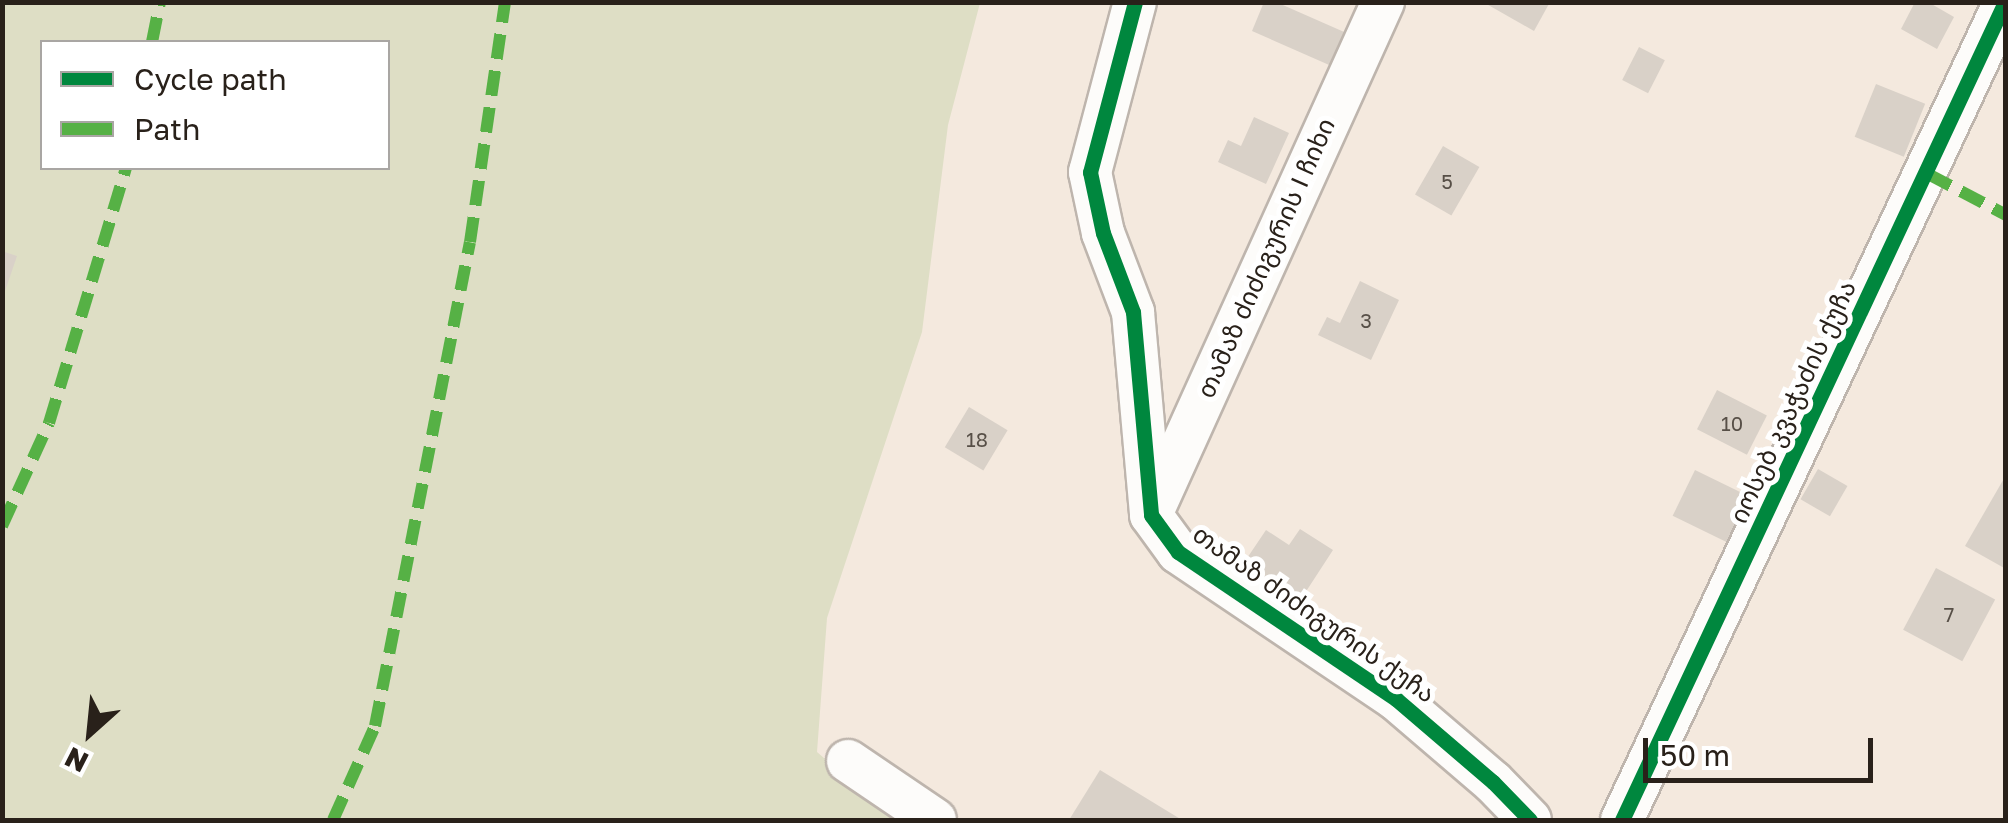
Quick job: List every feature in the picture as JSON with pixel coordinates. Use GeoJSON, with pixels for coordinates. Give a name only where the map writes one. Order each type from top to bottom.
{"type":"FeatureCollection","features":[{"type":"Feature","properties":{"kind":"street"},"geometry":{"type":"LineString","coordinates":[[1135,2],[1090,172],[1104,233],[1133,312],[1151,514]]}},
{"type":"Feature","properties":{"kind":"street","name":"თამაზ ძიძიგურის I ჩიხი"},"geometry":{"type":"LineString","coordinates":[[1151,514],[1383,2]]}},
{"type":"Feature","properties":{"kind":"street","name":"იოსებ კვაჭაძის ქუჩა"},"geometry":{"type":"LineString","coordinates":[[1622,820],[2005,2]]}},
{"type":"Feature","properties":{"kind":"street","name":"თამაზ ძიძიგურის ქუჩა"},"geometry":{"type":"LineString","coordinates":[[1151,514],[1178,552],[1396,698],[1530,820]]}},
{"type":"Feature","properties":{"kind":"street"},"geometry":{"type":"LineString","coordinates":[[848,760],[936,820]]}},
{"type":"Feature","properties":{"kind":"green space"},"geometry":{"type":"Polygon","coordinates":[[[2,3],[980,3],[948,125],[922,332],[827,618],[817,752],[896,820],[3,820],[2,3]]]}},
{"type":"Feature","properties":{"kind":"building"},"geometry":{"type":"Polygon","coordinates":[[[1264,2],[1276,2],[1351,35],[1336,68],[1252,31],[1264,2]]]}},
{"type":"Feature","properties":{"kind":"building"},"geometry":{"type":"Polygon","coordinates":[[[1483,2],[1550,2],[1534,31],[1483,2]]]}},
{"type":"Feature","properties":{"kind":"building"},"geometry":{"type":"Polygon","coordinates":[[[1915,2],[1928,2],[1954,17],[1937,49],[1901,29],[1915,2]]]}},
{"type":"Feature","properties":{"kind":"building"},"geometry":{"type":"Polygon","coordinates":[[[1639,47],[1665,60],[1648,93],[1622,80],[1639,47]]]}},
{"type":"Feature","properties":{"kind":"building"},"geometry":{"type":"Polygon","coordinates":[[[1876,84],[1925,104],[1904,157],[1855,137],[1876,84]]]}},
{"type":"Feature","properties":{"kind":"building"},"geometry":{"type":"Polygon","coordinates":[[[1254,117],[1289,133],[1266,184],[1218,162],[1228,140],[1241,146],[1254,117]]]}},
{"type":"Feature","properties":{"kind":"building"},"geometry":{"type":"Polygon","coordinates":[[[1443,146],[1479,167],[1451,215],[1415,194],[1443,146]]]}},
{"type":"Feature","properties":{"kind":"building"},"geometry":{"type":"Polygon","coordinates":[[[2,251],[17,256],[3,297],[2,297],[2,251]]]}},
{"type":"Feature","properties":{"kind":"building"},"geometry":{"type":"Polygon","coordinates":[[[1360,281],[1399,300],[1371,360],[1318,335],[1327,317],[1340,323],[1360,281]]]}},
{"type":"Feature","properties":{"kind":"building"},"geometry":{"type":"Polygon","coordinates":[[[1717,390],[1767,415],[1747,455],[1697,429],[1717,390]]]}},
{"type":"Feature","properties":{"kind":"building"},"geometry":{"type":"Polygon","coordinates":[[[969,407],[1008,430],[983,470],[945,447],[969,407]]]}},
{"type":"Feature","properties":{"kind":"building"},"geometry":{"type":"Polygon","coordinates":[[[1818,469],[1847,486],[1830,516],[1800,499],[1818,469]]]}},
{"type":"Feature","properties":{"kind":"building"},"geometry":{"type":"Polygon","coordinates":[[[1695,470],[1750,497],[1727,543],[1673,516],[1695,470]]]}},
{"type":"Feature","properties":{"kind":"building"},"geometry":{"type":"Polygon","coordinates":[[[2006,475],[2006,569],[1965,546],[2006,475]]]}},
{"type":"Feature","properties":{"kind":"building"},"geometry":{"type":"Polygon","coordinates":[[[1300,529],[1333,550],[1292,613],[1235,576],[1266,530],[1289,545],[1300,529]]]}},
{"type":"Feature","properties":{"kind":"building"},"geometry":{"type":"Polygon","coordinates":[[[1936,568],[1995,599],[1962,661],[1903,630],[1936,568]]]}},
{"type":"Feature","properties":{"kind":"building"},"geometry":{"type":"Polygon","coordinates":[[[1100,770],[1182,820],[1069,820],[1100,770]]]}},
{"type":"Feature","properties":{"kind":"marked path"},"geometry":{"type":"LineString","coordinates":[[152,40],[160,2]]}},
{"type":"Feature","properties":{"kind":"marked path"},"geometry":{"type":"LineString","coordinates":[[333,820],[375,726],[470,242],[505,2]]}},
{"type":"Feature","properties":{"kind":"marked path"},"geometry":{"type":"LineString","coordinates":[[2,526],[49,423],[125,170]]}},
{"type":"Feature","properties":{"kind":"marked path"},"geometry":{"type":"LineString","coordinates":[[1928,174],[2006,215]]}},
{"type":"Feature","properties":{"kind":"cycle path"},"geometry":{"type":"LineString","coordinates":[[1135,2],[1090,172],[1103,233],[1133,312],[1151,515],[1178,552],[1396,699],[1493,782],[1530,820]]}},
{"type":"Feature","properties":{"kind":"cycle path"},"geometry":{"type":"LineString","coordinates":[[1622,820],[2005,2]]}}]}
